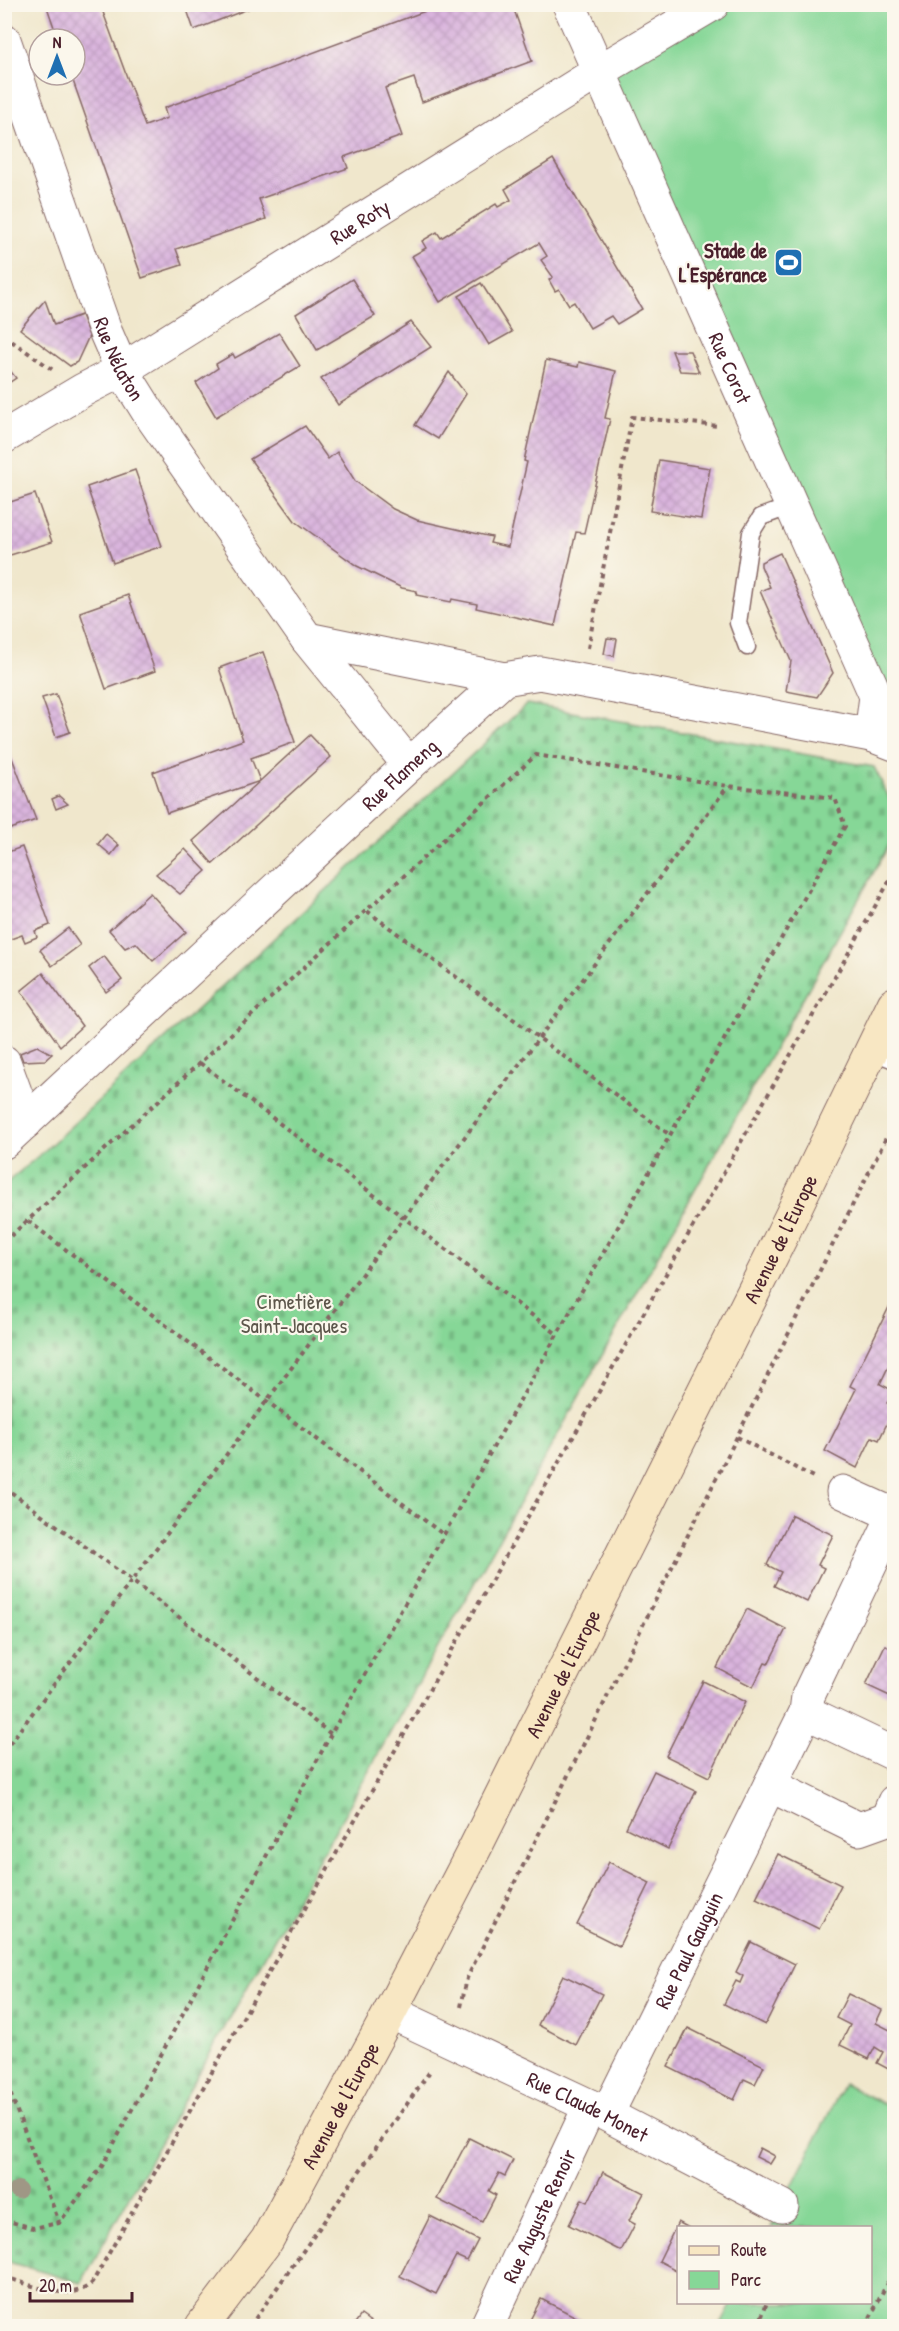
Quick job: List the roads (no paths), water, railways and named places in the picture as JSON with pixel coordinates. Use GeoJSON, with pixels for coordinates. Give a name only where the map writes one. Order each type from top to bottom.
{"type":"FeatureCollection","features":[{"type":"Feature","properties":{"kind":"main road","name":"Avenue de l'Europe"},"geometry":{"type":"LineString","coordinates":[[202,2326],[267,2240],[390,2012],[475,1848],[728,1344],[883,1055],[894,1004]]}},
{"type":"Feature","properties":{"kind":"street","name":"Rue Corot"},"geometry":{"type":"LineString","coordinates":[[569,4],[876,696],[883,739]]}},
{"type":"Feature","properties":{"kind":"street","name":"Rue Roty"},"geometry":{"type":"LineString","coordinates":[[4,437],[83,390],[122,370],[598,72],[714,4]]}},
{"type":"Feature","properties":{"kind":"street","name":"Rue Nélaton"},"geometry":{"type":"LineString","coordinates":[[4,40],[106,333],[122,370],[147,410],[307,639],[409,765]]}},
{"type":"Feature","properties":{"kind":"street"},"geometry":{"type":"LineString","coordinates":[[307,639],[504,679],[540,673],[883,739]]}},
{"type":"Feature","properties":{"kind":"street","name":"Rue Flameng"},"geometry":{"type":"LineString","coordinates":[[15,1132],[504,679]]}},
{"type":"Feature","properties":{"kind":"street"},"geometry":{"type":"LineString","coordinates":[[4,1062],[15,1132]]}},
{"type":"Feature","properties":{"kind":"street","name":"Rue Paul Gauguin"},"geometry":{"type":"LineString","coordinates":[[599,2110],[770,1785],[806,1712],[808,1696],[894,1515],[843,1492]]}},
{"type":"Feature","properties":{"kind":"street"},"geometry":{"type":"LineString","coordinates":[[806,1712],[894,1754]]}},
{"type":"Feature","properties":{"kind":"street"},"geometry":{"type":"LineString","coordinates":[[770,1785],[858,1829],[887,1819],[894,1802]]}},
{"type":"Feature","properties":{"kind":"street","name":"Rue Claude Monet"},"geometry":{"type":"LineString","coordinates":[[390,2012],[599,2110],[782,2206]]}},
{"type":"Feature","properties":{"kind":"street","name":"Rue Auguste Renoir"},"geometry":{"type":"LineString","coordinates":[[487,2326],[599,2110]]}},
{"type":"Feature","properties":{"kind":"lane"},"geometry":{"type":"LineString","coordinates":[[747,647],[738,623],[751,533],[761,518],[791,506]]}},
{"type":"Feature","properties":{"kind":"place","name":"Stade de L'Espérance"},"geometry":{"type":"Point","coordinates":[788,262]}},
{"type":"Feature","properties":{"kind":"park label","name":"Cimetière Saint-Jacques"},"geometry":{"type":"Point","coordinates":[294,1313]}}]}
